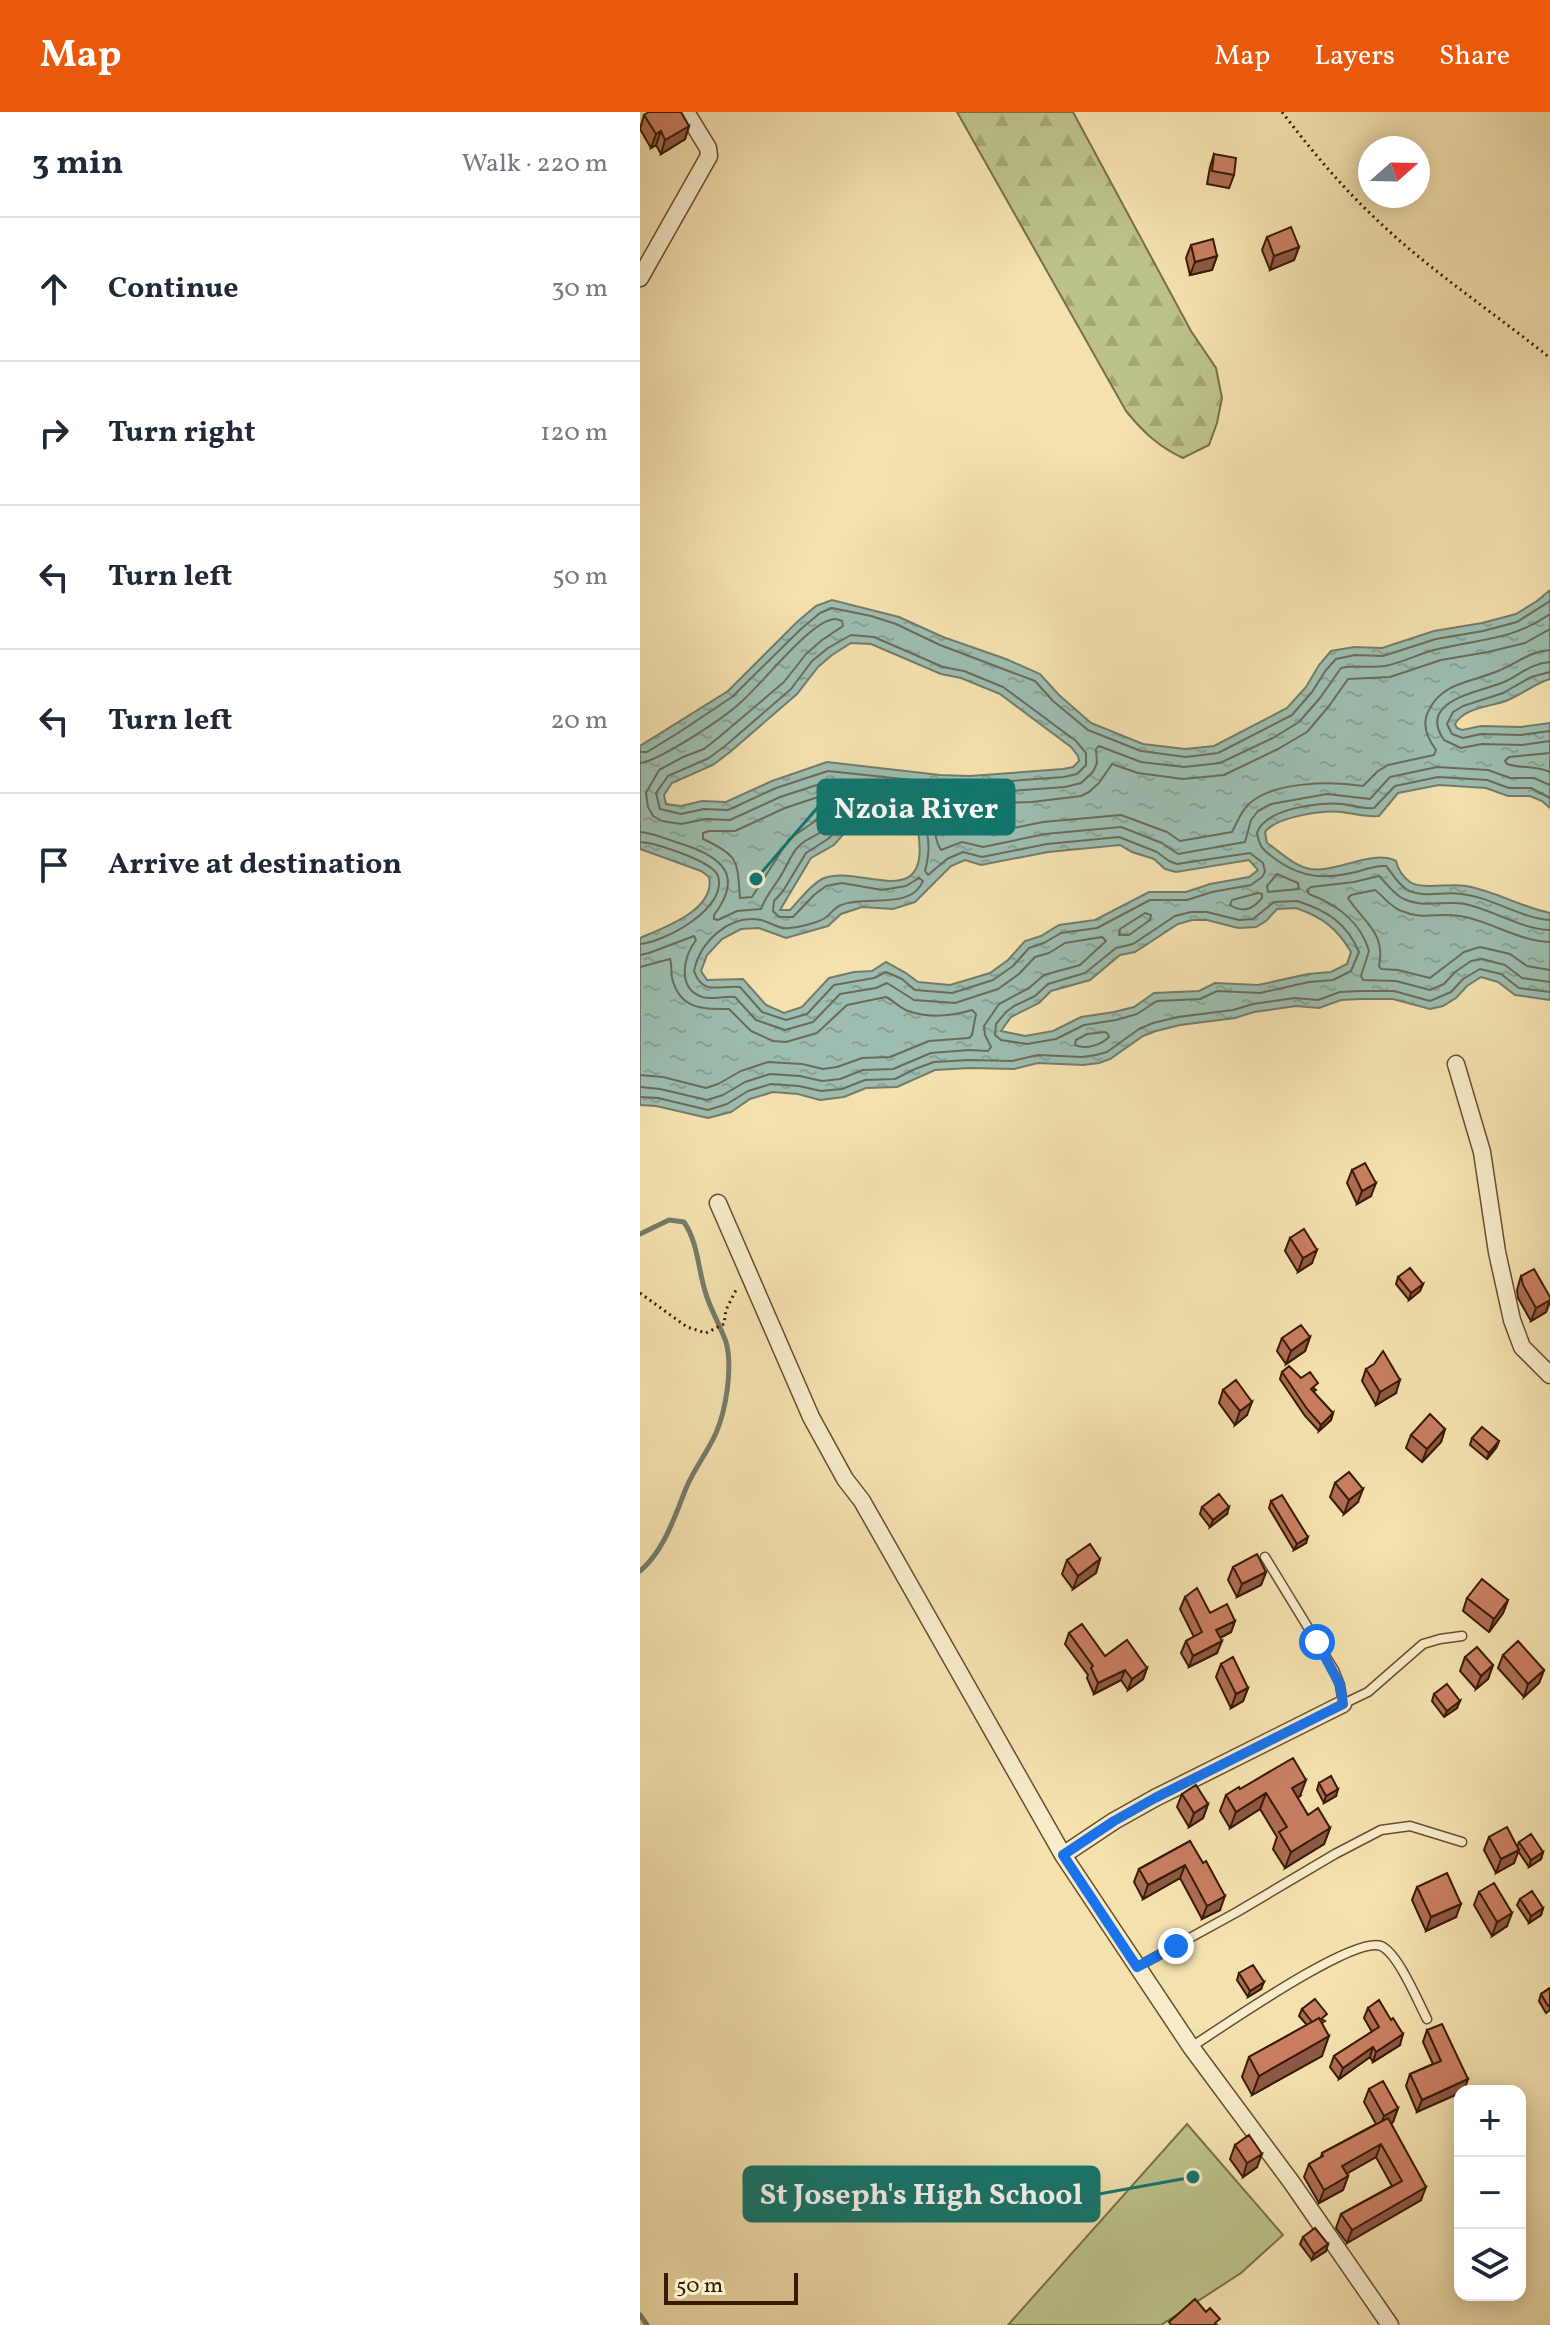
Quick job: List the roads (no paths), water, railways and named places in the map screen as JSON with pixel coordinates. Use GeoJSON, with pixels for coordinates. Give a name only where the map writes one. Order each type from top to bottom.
{"type":"FeatureCollection","features":[{"type":"Feature","properties":{"kind":"street"},"geometry":{"type":"LineString","coordinates":[[640,278],[709,158],[709,150],[686,112]]}},
{"type":"Feature","properties":{"kind":"street"},"geometry":{"type":"LineString","coordinates":[[1456,1064],[1482,1152],[1497,1252],[1512,1320],[1522,1347],[1550,1375]]}},
{"type":"Feature","properties":{"kind":"street"},"geometry":{"type":"LineString","coordinates":[[718,1203],[811,1417],[1063,1855],[1191,2047],[1292,2183],[1390,2325]]}},
{"type":"Feature","properties":{"kind":"street"},"geometry":{"type":"LineString","coordinates":[[1063,1855],[1155,1798],[1343,1704]]}},
{"type":"Feature","properties":{"kind":"lane"},"geometry":{"type":"LineString","coordinates":[[1265,1557],[1334,1670],[1343,1704],[1368,1692],[1423,1644],[1462,1636]]}},
{"type":"Feature","properties":{"kind":"lane"},"geometry":{"type":"LineString","coordinates":[[1137,1967],[1381,1830],[1410,1826],[1462,1842]]}},
{"type":"Feature","properties":{"kind":"lane"},"geometry":{"type":"LineString","coordinates":[[1191,2047],[1276,1992],[1354,1949],[1369,1946],[1380,1946],[1391,1954],[1427,2019]]}},
{"type":"Feature","properties":{"kind":"water"},"geometry":{"type":"Polygon","coordinates":[[[1550,590],[1550,679],[1508,700],[1465,714],[1455,724],[1462,730],[1481,726],[1521,727],[1550,723],[1550,808],[1530,796],[1508,796],[1486,788],[1439,785],[1398,793],[1379,816],[1312,813],[1279,822],[1265,832],[1267,843],[1293,862],[1310,869],[1387,858],[1396,861],[1403,875],[1415,884],[1466,886],[1550,913],[1550,1000],[1515,995],[1498,982],[1481,977],[1456,998],[1430,1009],[1393,999],[1360,999],[1341,1000],[1319,1008],[1296,1006],[1254,1012],[1156,1031],[1099,1063],[1038,1063],[1014,1069],[935,1070],[897,1087],[866,1088],[844,1097],[820,1100],[773,1092],[750,1099],[731,1112],[708,1118],[640,1105],[640,938],[674,923],[696,908],[709,889],[709,877],[701,871],[640,849],[640,746],[728,691],[816,606],[832,600],[899,617],[1040,674],[1091,723],[1143,744],[1185,749],[1214,746],[1287,708],[1331,651],[1354,647],[1382,648],[1434,631],[1516,614],[1550,590]],[[851,643],[818,667],[797,694],[730,752],[713,765],[672,783],[664,795],[666,804],[681,806],[702,801],[726,802],[772,781],[827,762],[970,776],[1063,769],[1073,767],[1079,761],[1071,747],[1000,694],[961,678],[941,674],[871,644],[851,643]],[[889,814],[847,830],[834,845],[811,858],[780,910],[790,910],[822,879],[854,876],[888,881],[903,879],[914,872],[919,857],[918,831],[902,817],[889,814]],[[1120,845],[1048,852],[981,865],[965,860],[951,866],[915,902],[893,909],[862,907],[841,914],[828,926],[786,938],[759,928],[741,929],[722,939],[707,955],[701,971],[707,980],[743,979],[766,1005],[784,1013],[802,1007],[829,978],[872,971],[886,962],[918,982],[950,985],[990,973],[1008,960],[1025,941],[1059,925],[1095,920],[1149,892],[1186,892],[1249,877],[1258,870],[1249,860],[1176,872],[1120,845]],[[1296,908],[1277,909],[1256,927],[1238,928],[1207,920],[1178,924],[1135,952],[1120,955],[1090,980],[1051,991],[1039,1003],[1011,1017],[1001,1031],[1025,1036],[1053,1031],[1081,1017],[1134,1007],[1154,993],[1199,991],[1215,983],[1258,985],[1331,972],[1347,964],[1351,952],[1328,924],[1296,908]]]}},
{"type":"Feature","properties":{"kind":"waterway"},"geometry":{"type":"LineString","coordinates":[[640,1234],[669,1220],[684,1222],[695,1247],[707,1298],[726,1342],[729,1364],[720,1424],[690,1479],[663,1543],[640,1571]]}},
{"type":"Feature","properties":{"kind":"waterway"},"geometry":{"type":"LineString","coordinates":[[640,2315],[647,2325]]}},
{"type":"Feature","properties":{"kind":"place","name":"Nzoia River"},"geometry":{"type":"Point","coordinates":[756,879]}},
{"type":"Feature","properties":{"kind":"place","name":"St Joseph's High School"},"geometry":{"type":"Point","coordinates":[1193,2177]}}]}
